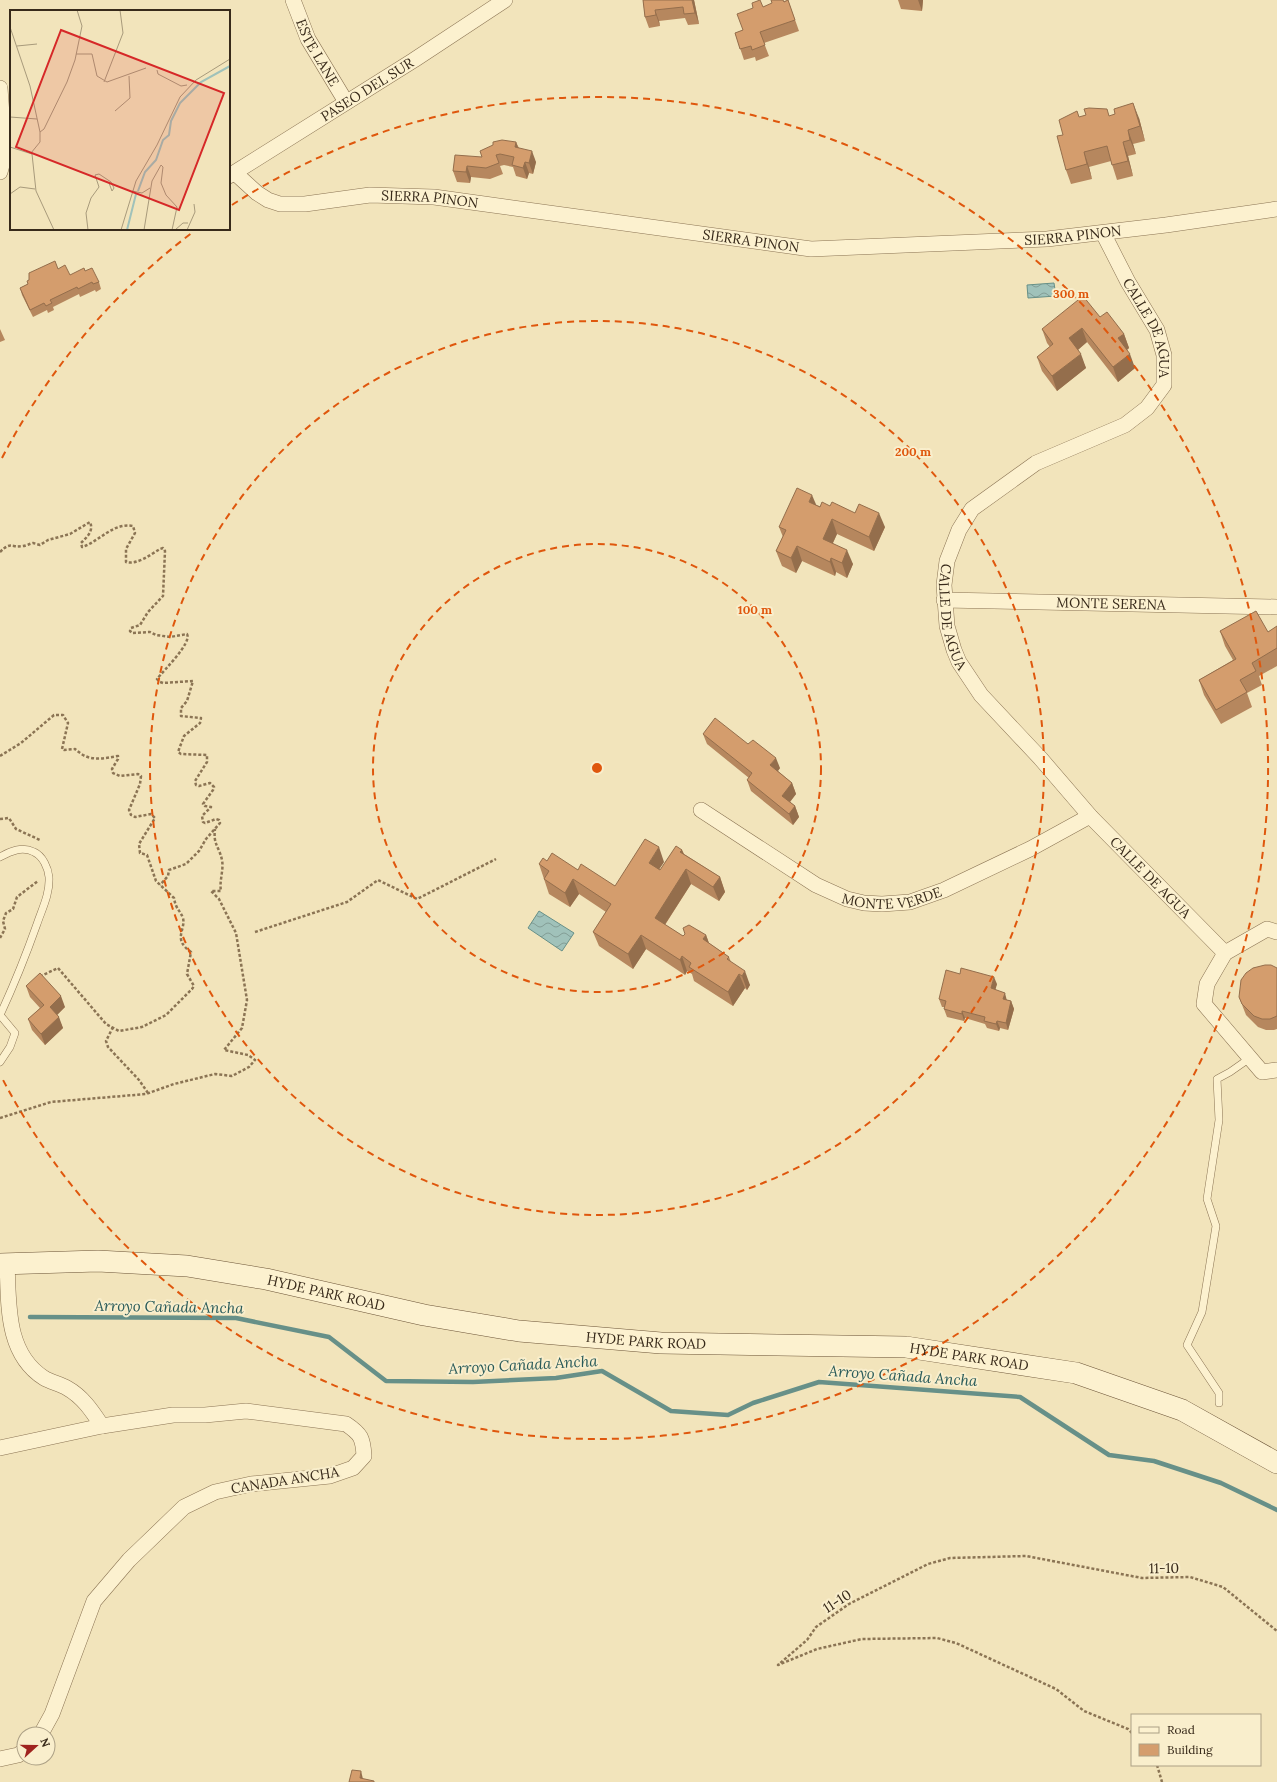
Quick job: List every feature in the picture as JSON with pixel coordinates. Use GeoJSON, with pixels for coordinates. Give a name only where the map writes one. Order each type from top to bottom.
{"type":"FeatureCollection","features":[{"type":"Feature","properties":{"kind":"main road","name":"HYDE PARK ROAD"},"geometry":{"type":"LineString","coordinates":[[4,1263],[98,1260],[205,1268],[288,1283],[424,1315],[538,1334],[661,1343],[906,1347],[1076,1373],[1182,1410],[1277,1463]]}},
{"type":"Feature","properties":{"kind":"street","name":"ESTE LANE"},"geometry":{"type":"LineString","coordinates":[[293,0],[308,39],[346,102]]}},
{"type":"Feature","properties":{"kind":"street","name":"PASEO DEL SUR"},"geometry":{"type":"LineString","coordinates":[[232,175],[414,60],[505,0]]}},
{"type":"Feature","properties":{"kind":"street"},"geometry":{"type":"LineString","coordinates":[[0,88],[5,148],[3,163],[0,171],[10,176]]}},
{"type":"Feature","properties":{"kind":"street","name":"SIERRA PINON"},"geometry":{"type":"LineString","coordinates":[[232,175],[268,200],[280,204],[305,204],[370,195],[434,197],[811,249],[1047,239],[1103,233],[1277,209]]}},
{"type":"Feature","properties":{"kind":"street","name":"CALLE DE AGUA"},"geometry":{"type":"LineString","coordinates":[[1103,233],[1128,282],[1157,330],[1164,355],[1164,385],[1147,408],[1125,424],[1036,463],[972,509],[959,530],[950,550],[945,573],[944,600],[950,638],[965,673],[988,703],[1041,759],[1090,816],[1225,953]]}},
{"type":"Feature","properties":{"kind":"street","name":"MONTE SERENA"},"geometry":{"type":"LineString","coordinates":[[944,600],[1277,607]]}},
{"type":"Feature","properties":{"kind":"street","name":"MONTE VERDE"},"geometry":{"type":"LineString","coordinates":[[701,810],[816,885],[846,899],[864,903],[882,904],[910,902],[944,890],[1030,849],[1090,816]]}},
{"type":"Feature","properties":{"kind":"street"},"geometry":{"type":"LineString","coordinates":[[1277,932],[1267,929],[1225,953],[1207,984],[1204,1004],[1262,1072],[1277,1070]]}},
{"type":"Feature","properties":{"kind":"street"},"geometry":{"type":"LineString","coordinates":[[4,1263],[13,1336],[27,1361],[44,1377],[67,1388],[87,1404],[102,1426]]}},
{"type":"Feature","properties":{"kind":"street","name":"CANADA ANCHA"},"geometry":{"type":"LineString","coordinates":[[0,1448],[102,1426],[173,1414],[206,1414],[246,1411],[346,1424],[358,1432],[364,1442],[364,1456],[353,1468],[330,1476],[251,1484],[215,1492],[184,1507],[129,1560],[94,1601],[52,1714],[45,1726]]}},
{"type":"Feature","properties":{"kind":"street"},"geometry":{"type":"LineString","coordinates":[[0,1759],[16,1755]]}},
{"type":"Feature","properties":{"kind":"lane"},"geometry":{"type":"LineString","coordinates":[[0,858],[8,852],[18,849],[26,849],[40,856],[47,869],[49,877],[46,898],[20,970],[0,1015],[15,1033],[10,1047],[0,1062]]}},
{"type":"Feature","properties":{"kind":"lane"},"geometry":{"type":"LineString","coordinates":[[1219,1403],[1219,1393],[1209,1375],[1187,1345],[1202,1312],[1216,1226],[1207,1199],[1219,1120],[1217,1079],[1250,1058]]}},
{"type":"Feature","properties":{"kind":"path"},"geometry":{"type":"LineString","coordinates":[[0,552],[5,546],[12,544],[25,546],[33,543],[40,546],[48,540],[70,534],[90,522],[92,527],[81,543],[82,546],[114,529],[129,525],[133,526],[135,533],[126,549],[126,562],[138,562],[160,549],[163,548],[165,550],[163,596],[148,612],[140,625],[131,628],[130,631],[132,633],[150,632],[156,635],[170,637],[187,634],[188,636],[188,641],[181,651],[157,679],[163,683],[183,681],[192,681],[193,683],[187,701],[181,708],[181,716],[201,718],[200,724],[184,736],[178,752],[181,754],[207,756],[207,762],[195,781],[196,785],[200,786],[210,783],[214,787],[204,804],[205,806],[211,807],[202,816],[203,822],[205,823],[216,819],[219,820],[220,823],[206,839],[199,851],[186,864],[169,870],[168,876],[160,885]]}},
{"type":"Feature","properties":{"kind":"path"},"geometry":{"type":"LineString","coordinates":[[0,756],[21,743],[54,715],[63,715],[68,723],[62,744],[64,750],[75,749],[82,755],[91,758],[104,759],[118,756],[112,769],[114,773],[120,776],[138,774],[141,776],[140,784],[129,810],[135,817],[152,814],[155,818],[141,840],[139,848],[140,854],[147,855],[150,859],[156,881],[174,898],[175,907],[183,917],[180,934],[184,947],[191,952],[187,974],[194,986],[166,1015],[142,1027],[119,1031],[106,1024],[58,968],[36,978]]}},
{"type":"Feature","properties":{"kind":"path"},"geometry":{"type":"LineString","coordinates":[[0,819],[9,818],[16,829],[40,840]]}},
{"type":"Feature","properties":{"kind":"path"},"geometry":{"type":"LineString","coordinates":[[0,1118],[51,1102],[148,1093],[174,1084],[215,1074],[232,1076],[249,1067],[255,1060],[248,1055],[224,1050],[242,1028],[247,1000],[236,933],[219,898],[211,891],[221,891],[220,884],[222,860],[214,840],[215,829]]}},
{"type":"Feature","properties":{"kind":"path"},"geometry":{"type":"LineString","coordinates":[[0,938],[5,929],[2,921],[6,914],[13,909],[16,897],[42,877],[40,856]]}},
{"type":"Feature","properties":{"kind":"path"},"geometry":{"type":"LineString","coordinates":[[255,932],[347,902],[378,880],[417,899],[496,859]]}},
{"type":"Feature","properties":{"kind":"path"},"geometry":{"type":"LineString","coordinates":[[113,1028],[106,1041],[108,1047],[139,1080],[148,1093]]}},
{"type":"Feature","properties":{"kind":"path","name":"11-10"},"geometry":{"type":"LineString","coordinates":[[1131,1732],[1128,1729],[1084,1711],[1056,1689],[956,1643],[937,1638],[862,1639],[817,1649],[778,1665],[807,1640],[816,1627],[849,1604],[928,1564],[950,1558],[1026,1556],[1142,1578],[1190,1577],[1223,1587],[1277,1631]]}},
{"type":"Feature","properties":{"kind":"path"},"geometry":{"type":"LineString","coordinates":[[1157,1766],[1162,1782]]}},
{"type":"Feature","properties":{"kind":"water"},"geometry":{"type":"Polygon","coordinates":[[[1054,283],[1056,296],[1028,298],[1027,285],[1054,283]]]}},
{"type":"Feature","properties":{"kind":"water"},"geometry":{"type":"Polygon","coordinates":[[[539,911],[574,933],[562,951],[528,928],[539,911]]]}},
{"type":"Feature","properties":{"kind":"building"},"geometry":{"type":"Polygon","coordinates":[[[643,0],[692,0],[695,13],[684,14],[683,7],[655,10],[656,15],[645,17],[643,0]]]}},
{"type":"Feature","properties":{"kind":"building"},"geometry":{"type":"Polygon","coordinates":[[[760,0],[763,7],[772,3],[771,0],[783,0],[784,2],[788,0],[795,20],[760,32],[765,45],[752,50],[751,46],[740,49],[735,33],[743,30],[737,14],[753,8],[752,3],[760,0]]]}},
{"type":"Feature","properties":{"kind":"building"},"geometry":{"type":"Polygon","coordinates":[[[1133,103],[1140,126],[1128,130],[1130,140],[1123,142],[1128,161],[1112,165],[1107,146],[1084,152],[1087,164],[1066,170],[1057,136],[1063,135],[1059,120],[1077,111],[1079,117],[1086,115],[1084,109],[1089,108],[1107,109],[1109,116],[1115,114],[1114,109],[1133,103]]]}},
{"type":"Feature","properties":{"kind":"building"},"geometry":{"type":"Polygon","coordinates":[[[502,140],[516,142],[515,147],[532,151],[529,163],[525,162],[523,168],[512,165],[514,157],[500,154],[496,155],[499,163],[486,168],[467,166],[466,172],[453,171],[455,155],[482,157],[480,151],[493,145],[493,142],[502,140]]]}},
{"type":"Feature","properties":{"kind":"building"},"geometry":{"type":"Polygon","coordinates":[[[55,261],[58,269],[65,265],[70,275],[84,268],[85,271],[92,268],[99,282],[93,284],[92,282],[78,289],[77,287],[50,300],[52,303],[46,306],[44,303],[30,310],[20,288],[28,284],[27,281],[29,280],[29,273],[55,261]]]}},
{"type":"Feature","properties":{"kind":"building"},"geometry":{"type":"Polygon","coordinates":[[[1083,296],[1100,317],[1107,312],[1124,334],[1118,338],[1130,354],[1113,367],[1082,328],[1069,338],[1081,354],[1052,376],[1037,357],[1053,344],[1042,329],[1083,296]]]}},
{"type":"Feature","properties":{"kind":"building"},"geometry":{"type":"Polygon","coordinates":[[[797,488],[812,495],[809,502],[820,507],[822,502],[830,506],[832,502],[855,513],[859,504],[879,513],[869,537],[832,519],[823,539],[847,550],[842,563],[831,558],[830,562],[797,546],[791,558],[776,551],[786,530],[779,527],[797,488]]]}},
{"type":"Feature","properties":{"kind":"building"},"geometry":{"type":"Polygon","coordinates":[[[1256,611],[1268,632],[1277,626],[1277,648],[1252,663],[1256,671],[1240,680],[1247,692],[1216,710],[1199,680],[1236,659],[1220,631],[1256,611]]]}},
{"type":"Feature","properties":{"kind":"building"},"geometry":{"type":"Polygon","coordinates":[[[715,718],[748,744],[753,740],[776,758],[770,765],[792,783],[782,796],[795,806],[789,814],[747,780],[752,773],[703,734],[715,718]]]}},
{"type":"Feature","properties":{"kind":"building"},"geometry":{"type":"Polygon","coordinates":[[[645,839],[659,847],[649,863],[660,870],[676,846],[682,850],[680,852],[720,877],[713,887],[686,869],[655,918],[683,936],[685,934],[683,928],[689,925],[706,935],[703,939],[729,957],[727,959],[745,971],[742,976],[739,974],[728,992],[689,967],[691,963],[682,956],[680,960],[641,935],[628,954],[593,932],[611,904],[573,879],[565,893],[544,879],[549,871],[539,864],[543,858],[547,861],[552,853],[578,870],[581,864],[615,886],[645,839]]]}},
{"type":"Feature","properties":{"kind":"building"},"geometry":{"type":"Polygon","coordinates":[[[1271,965],[1277,968],[1277,1016],[1270,1019],[1262,1019],[1254,1016],[1242,1004],[1239,997],[1241,980],[1246,973],[1253,968],[1271,965]]]}},
{"type":"Feature","properties":{"kind":"building"},"geometry":{"type":"Polygon","coordinates":[[[961,968],[994,977],[991,988],[1005,993],[1003,999],[1011,1001],[1006,1023],[997,1021],[996,1024],[984,1021],[985,1017],[962,1011],[962,1014],[944,1009],[946,1001],[939,999],[946,970],[960,974],[961,968]]]}},
{"type":"Feature","properties":{"kind":"building"},"geometry":{"type":"Polygon","coordinates":[[[40,973],[61,996],[50,1007],[59,1017],[41,1034],[28,1019],[44,1005],[26,986],[40,973]]]}},
{"type":"Feature","properties":{"kind":"building"},"geometry":{"type":"Polygon","coordinates":[[[352,1770],[361,1771],[360,1778],[374,1782],[349,1782],[352,1770]]]}},
{"type":"Feature","properties":{"kind":"waterway","name":"Arroyo Cañada Ancha"},"geometry":{"type":"LineString","coordinates":[[30,1317],[236,1318],[329,1337],[386,1381],[473,1382],[556,1378],[602,1371],[671,1411],[728,1415],[753,1403],[819,1382],[1020,1397],[1109,1455],[1154,1461],[1221,1483],[1277,1510]]}}]}
